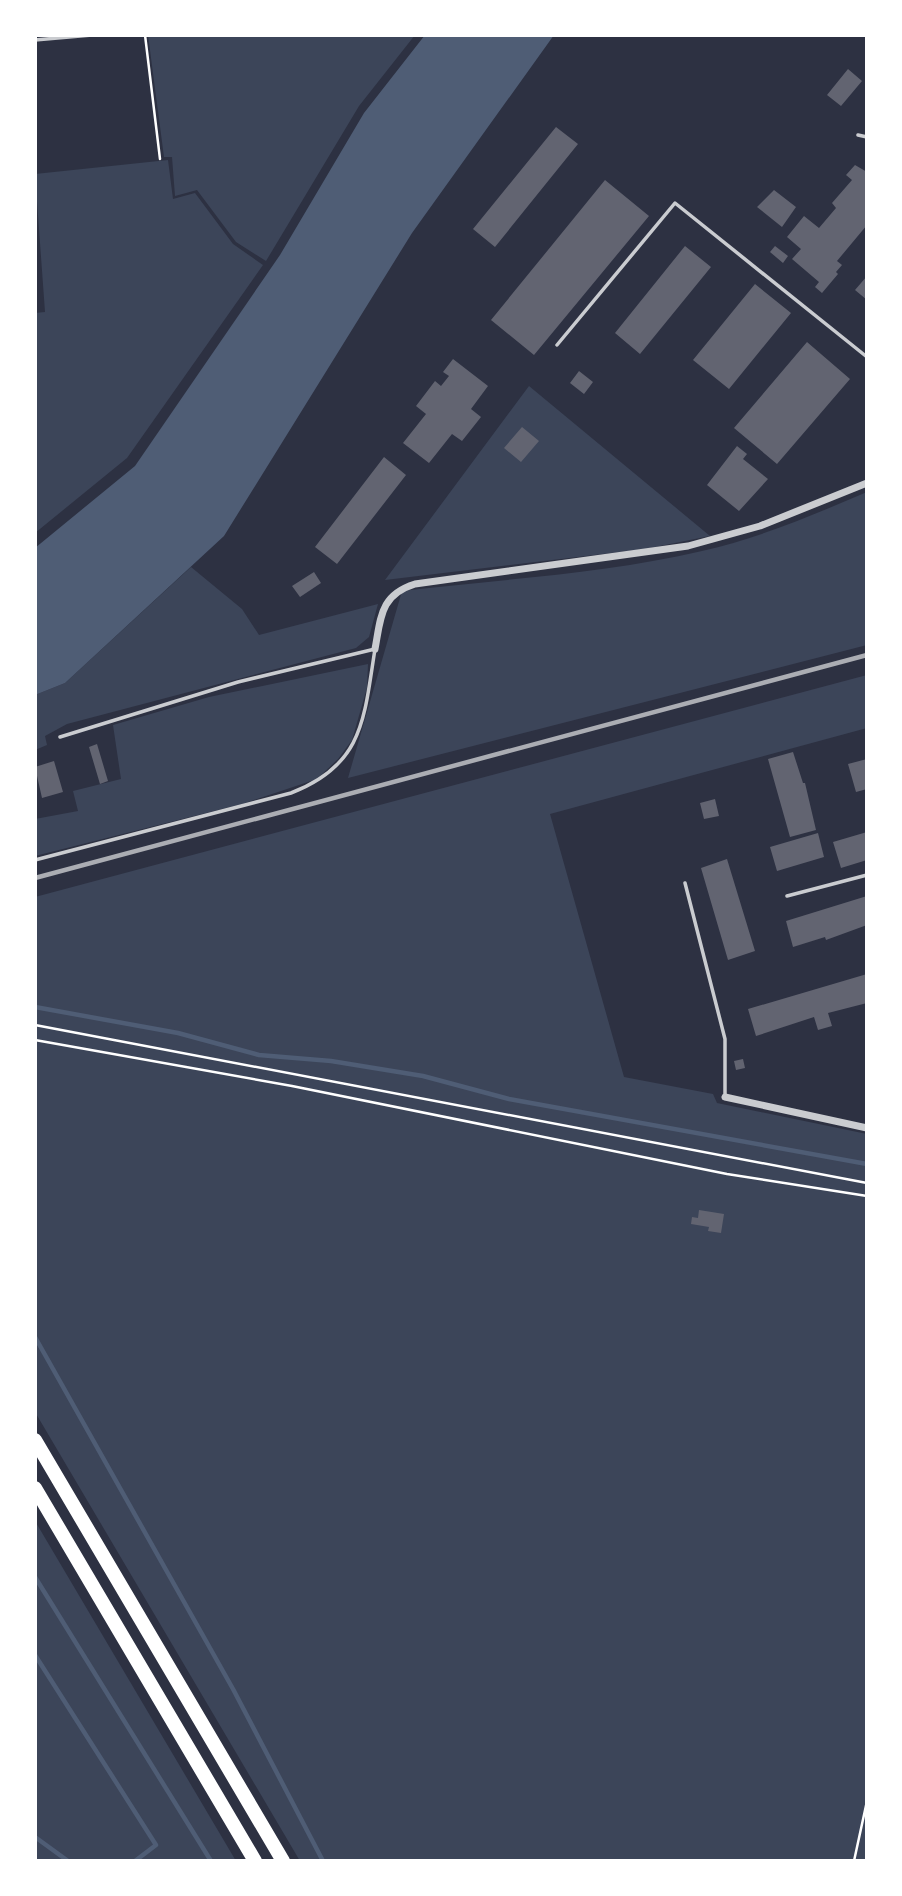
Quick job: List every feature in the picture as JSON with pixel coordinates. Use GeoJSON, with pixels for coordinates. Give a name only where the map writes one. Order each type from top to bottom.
{"type":"FeatureCollection","features":[{"type":"Feature","properties":{"kind":"highway"},"geometry":{"type":"LineString","coordinates":[[35,1440],[283,1861]]}},
{"type":"Feature","properties":{"kind":"highway"},"geometry":{"type":"LineString","coordinates":[[35,1488],[255,1861]]}},
{"type":"Feature","properties":{"kind":"street"},"geometry":{"type":"LineString","coordinates":[[375,649],[388,600],[399,589],[415,584],[688,546],[760,526],[867,483]]}},
{"type":"Feature","properties":{"kind":"street"},"geometry":{"type":"LineString","coordinates":[[726,1097],[867,1128]]}},
{"type":"Feature","properties":{"kind":"lane"},"geometry":{"type":"LineString","coordinates":[[35,40],[92,35]]}},
{"type":"Feature","properties":{"kind":"lane"},"geometry":{"type":"LineString","coordinates":[[858,135],[867,137]]}},
{"type":"Feature","properties":{"kind":"lane"},"geometry":{"type":"LineString","coordinates":[[558,345],[675,203],[867,357]]}},
{"type":"Feature","properties":{"kind":"lane"},"geometry":{"type":"LineString","coordinates":[[35,860],[291,793],[329,776],[346,757],[357,736],[366,710],[375,649],[237,682],[60,737]]}},
{"type":"Feature","properties":{"kind":"lane"},"geometry":{"type":"LineString","coordinates":[[787,896],[867,875]]}},
{"type":"Feature","properties":{"kind":"lane"},"geometry":{"type":"LineString","coordinates":[[685,883],[725,1039],[726,1097]]}},
{"type":"Feature","properties":{"kind":"path"},"geometry":{"type":"LineString","coordinates":[[145,35],[160,159]]}},
{"type":"Feature","properties":{"kind":"path"},"geometry":{"type":"LineString","coordinates":[[35,1025],[867,1184]]}},
{"type":"Feature","properties":{"kind":"path"},"geometry":{"type":"LineString","coordinates":[[35,1040],[306,1088],[727,1174],[867,1196]]}},
{"type":"Feature","properties":{"kind":"path"},"geometry":{"type":"LineString","coordinates":[[855,1861],[867,1801]]}},
{"type":"Feature","properties":{"kind":"shaded area"},"geometry":{"type":"Polygon","coordinates":[[[148,35],[415,35],[359,106],[266,261],[236,242],[197,190],[175,196],[172,157],[164,157],[148,35]]]}},
{"type":"Feature","properties":{"kind":"shaded area"},"geometry":{"type":"Polygon","coordinates":[[[425,35],[554,35],[412,233],[224,536],[65,683],[35,695],[35,548],[135,466],[280,255],[364,113],[425,35]]]}},
{"type":"Feature","properties":{"kind":"shaded area"},"geometry":{"type":"Polygon","coordinates":[[[168,160],[173,199],[195,193],[233,244],[263,265],[127,458],[35,533],[35,313],[45,312],[35,174],[168,160]]]}},
{"type":"Feature","properties":{"kind":"shaded area"},"geometry":{"type":"Polygon","coordinates":[[[529,386],[710,536],[645,549],[385,580],[529,386]]]}},
{"type":"Feature","properties":{"kind":"shaded area"},"geometry":{"type":"Polygon","coordinates":[[[867,492],[867,645],[348,778],[402,591],[590,571],[665,559],[724,546],[765,533],[867,492]]]}},
{"type":"Feature","properties":{"kind":"shaded area"},"geometry":{"type":"Polygon","coordinates":[[[191,567],[242,609],[259,635],[378,604],[369,637],[356,648],[67,724],[45,736],[47,745],[35,750],[35,695],[65,683],[191,567]]]}},
{"type":"Feature","properties":{"kind":"shaded area"},"geometry":{"type":"Polygon","coordinates":[[[368,664],[367,688],[352,740],[338,759],[317,779],[242,804],[35,856],[35,819],[78,811],[73,791],[121,779],[113,725],[209,697],[368,664]]]}},
{"type":"Feature","properties":{"kind":"shaded area"},"geometry":{"type":"Polygon","coordinates":[[[867,675],[867,728],[550,814],[624,1077],[713,1094],[717,1103],[867,1134],[867,1861],[300,1861],[35,1412],[35,897],[867,675]]]}},
{"type":"Feature","properties":{"kind":"shaded area"},"geometry":{"type":"Polygon","coordinates":[[[35,1521],[236,1861],[35,1861],[35,1521]]]}},
{"type":"Feature","properties":{"kind":"building"},"geometry":{"type":"Polygon","coordinates":[[[848,69],[862,81],[841,106],[827,95],[848,69]]]}},
{"type":"Feature","properties":{"kind":"building"},"geometry":{"type":"Polygon","coordinates":[[[556,127],[578,144],[495,247],[473,229],[556,127]]]}},
{"type":"Feature","properties":{"kind":"building"},"geometry":{"type":"Polygon","coordinates":[[[855,165],[867,172],[867,225],[837,261],[842,265],[836,272],[838,274],[822,293],[815,287],[819,282],[792,259],[801,249],[787,237],[804,216],[819,228],[836,208],[832,203],[852,180],[846,175],[855,165]]]}},
{"type":"Feature","properties":{"kind":"building"},"geometry":{"type":"Polygon","coordinates":[[[605,180],[649,216],[534,355],[491,320],[605,180]]]}},
{"type":"Feature","properties":{"kind":"building"},"geometry":{"type":"Polygon","coordinates":[[[774,190],[796,207],[782,227],[757,207],[774,190]]]}},
{"type":"Feature","properties":{"kind":"building"},"geometry":{"type":"Polygon","coordinates":[[[685,246],[711,267],[640,354],[615,333],[685,246]]]}},
{"type":"Feature","properties":{"kind":"building"},"geometry":{"type":"Polygon","coordinates":[[[775,246],[788,256],[783,263],[770,252],[775,246]]]}},
{"type":"Feature","properties":{"kind":"building"},"geometry":{"type":"Polygon","coordinates":[[[867,276],[867,300],[855,290],[867,276]]]}},
{"type":"Feature","properties":{"kind":"building"},"geometry":{"type":"Polygon","coordinates":[[[755,284],[791,313],[729,389],[693,360],[755,284]]]}},
{"type":"Feature","properties":{"kind":"building"},"geometry":{"type":"Polygon","coordinates":[[[807,342],[850,379],[777,464],[734,428],[807,342]]]}},
{"type":"Feature","properties":{"kind":"building"},"geometry":{"type":"Polygon","coordinates":[[[453,359],[488,386],[471,409],[481,417],[462,441],[452,434],[429,463],[403,443],[426,414],[416,406],[435,381],[441,386],[449,376],[443,372],[453,359]]]}},
{"type":"Feature","properties":{"kind":"building"},"geometry":{"type":"Polygon","coordinates":[[[579,371],[593,382],[584,394],[570,383],[579,371]]]}},
{"type":"Feature","properties":{"kind":"building"},"geometry":{"type":"Polygon","coordinates":[[[522,427],[539,441],[521,462],[504,448],[522,427]]]}},
{"type":"Feature","properties":{"kind":"building"},"geometry":{"type":"Polygon","coordinates":[[[737,446],[747,454],[743,459],[768,479],[739,511],[707,485],[737,446]]]}},
{"type":"Feature","properties":{"kind":"building"},"geometry":{"type":"Polygon","coordinates":[[[384,457],[406,475],[337,564],[315,547],[384,457]]]}},
{"type":"Feature","properties":{"kind":"building"},"geometry":{"type":"Polygon","coordinates":[[[314,572],[321,583],[300,597],[292,586],[314,572]]]}},
{"type":"Feature","properties":{"kind":"building"},"geometry":{"type":"Polygon","coordinates":[[[97,744],[108,781],[100,784],[89,747],[97,744]]]}},
{"type":"Feature","properties":{"kind":"building"},"geometry":{"type":"Polygon","coordinates":[[[793,752],[805,783],[816,830],[790,837],[768,759],[793,752]]]}},
{"type":"Feature","properties":{"kind":"building"},"geometry":{"type":"Polygon","coordinates":[[[867,759],[867,789],[856,792],[848,764],[867,759]]]}},
{"type":"Feature","properties":{"kind":"building"},"geometry":{"type":"Polygon","coordinates":[[[54,761],[63,792],[42,798],[35,767],[54,761]]]}},
{"type":"Feature","properties":{"kind":"building"},"geometry":{"type":"Polygon","coordinates":[[[715,799],[719,816],[704,819],[700,803],[715,799]]]}},
{"type":"Feature","properties":{"kind":"building"},"geometry":{"type":"Polygon","coordinates":[[[867,832],[867,860],[841,868],[833,842],[867,832]]]}},
{"type":"Feature","properties":{"kind":"building"},"geometry":{"type":"Polygon","coordinates":[[[818,833],[824,857],[777,871],[770,847],[818,833]]]}},
{"type":"Feature","properties":{"kind":"building"},"geometry":{"type":"Polygon","coordinates":[[[727,859],[755,951],[728,960],[701,868],[727,859]]]}},
{"type":"Feature","properties":{"kind":"building"},"geometry":{"type":"Polygon","coordinates":[[[867,896],[867,925],[826,940],[825,937],[793,947],[786,921],[867,896]]]}},
{"type":"Feature","properties":{"kind":"building"},"geometry":{"type":"Polygon","coordinates":[[[867,974],[867,1003],[828,1013],[832,1026],[818,1030],[814,1017],[756,1036],[748,1009],[867,974]]]}},
{"type":"Feature","properties":{"kind":"building"},"geometry":{"type":"Polygon","coordinates":[[[743,1059],[745,1068],[736,1070],[734,1061],[743,1059]]]}},
{"type":"Feature","properties":{"kind":"building"},"geometry":{"type":"Polygon","coordinates":[[[699,1210],[724,1214],[721,1233],[708,1231],[709,1227],[691,1224],[692,1217],[698,1218],[699,1210]]]}},
{"type":"Feature","properties":{"kind":"waterway"},"geometry":{"type":"LineString","coordinates":[[35,1007],[178,1033],[259,1055],[331,1061],[423,1076],[509,1099],[867,1164]]}},
{"type":"Feature","properties":{"kind":"waterway"},"geometry":{"type":"LineString","coordinates":[[35,1337],[233,1689],[323,1861]]}},
{"type":"Feature","properties":{"kind":"waterway"},"geometry":{"type":"LineString","coordinates":[[35,1577],[211,1861]]}},
{"type":"Feature","properties":{"kind":"waterway"},"geometry":{"type":"LineString","coordinates":[[35,1655],[156,1845],[135,1861]]}},
{"type":"Feature","properties":{"kind":"waterway"},"geometry":{"type":"LineString","coordinates":[[35,1837],[68,1861]]}},
{"type":"Feature","properties":{"kind":"railway"},"geometry":{"type":"LineString","coordinates":[[35,878],[867,655]]}}]}
